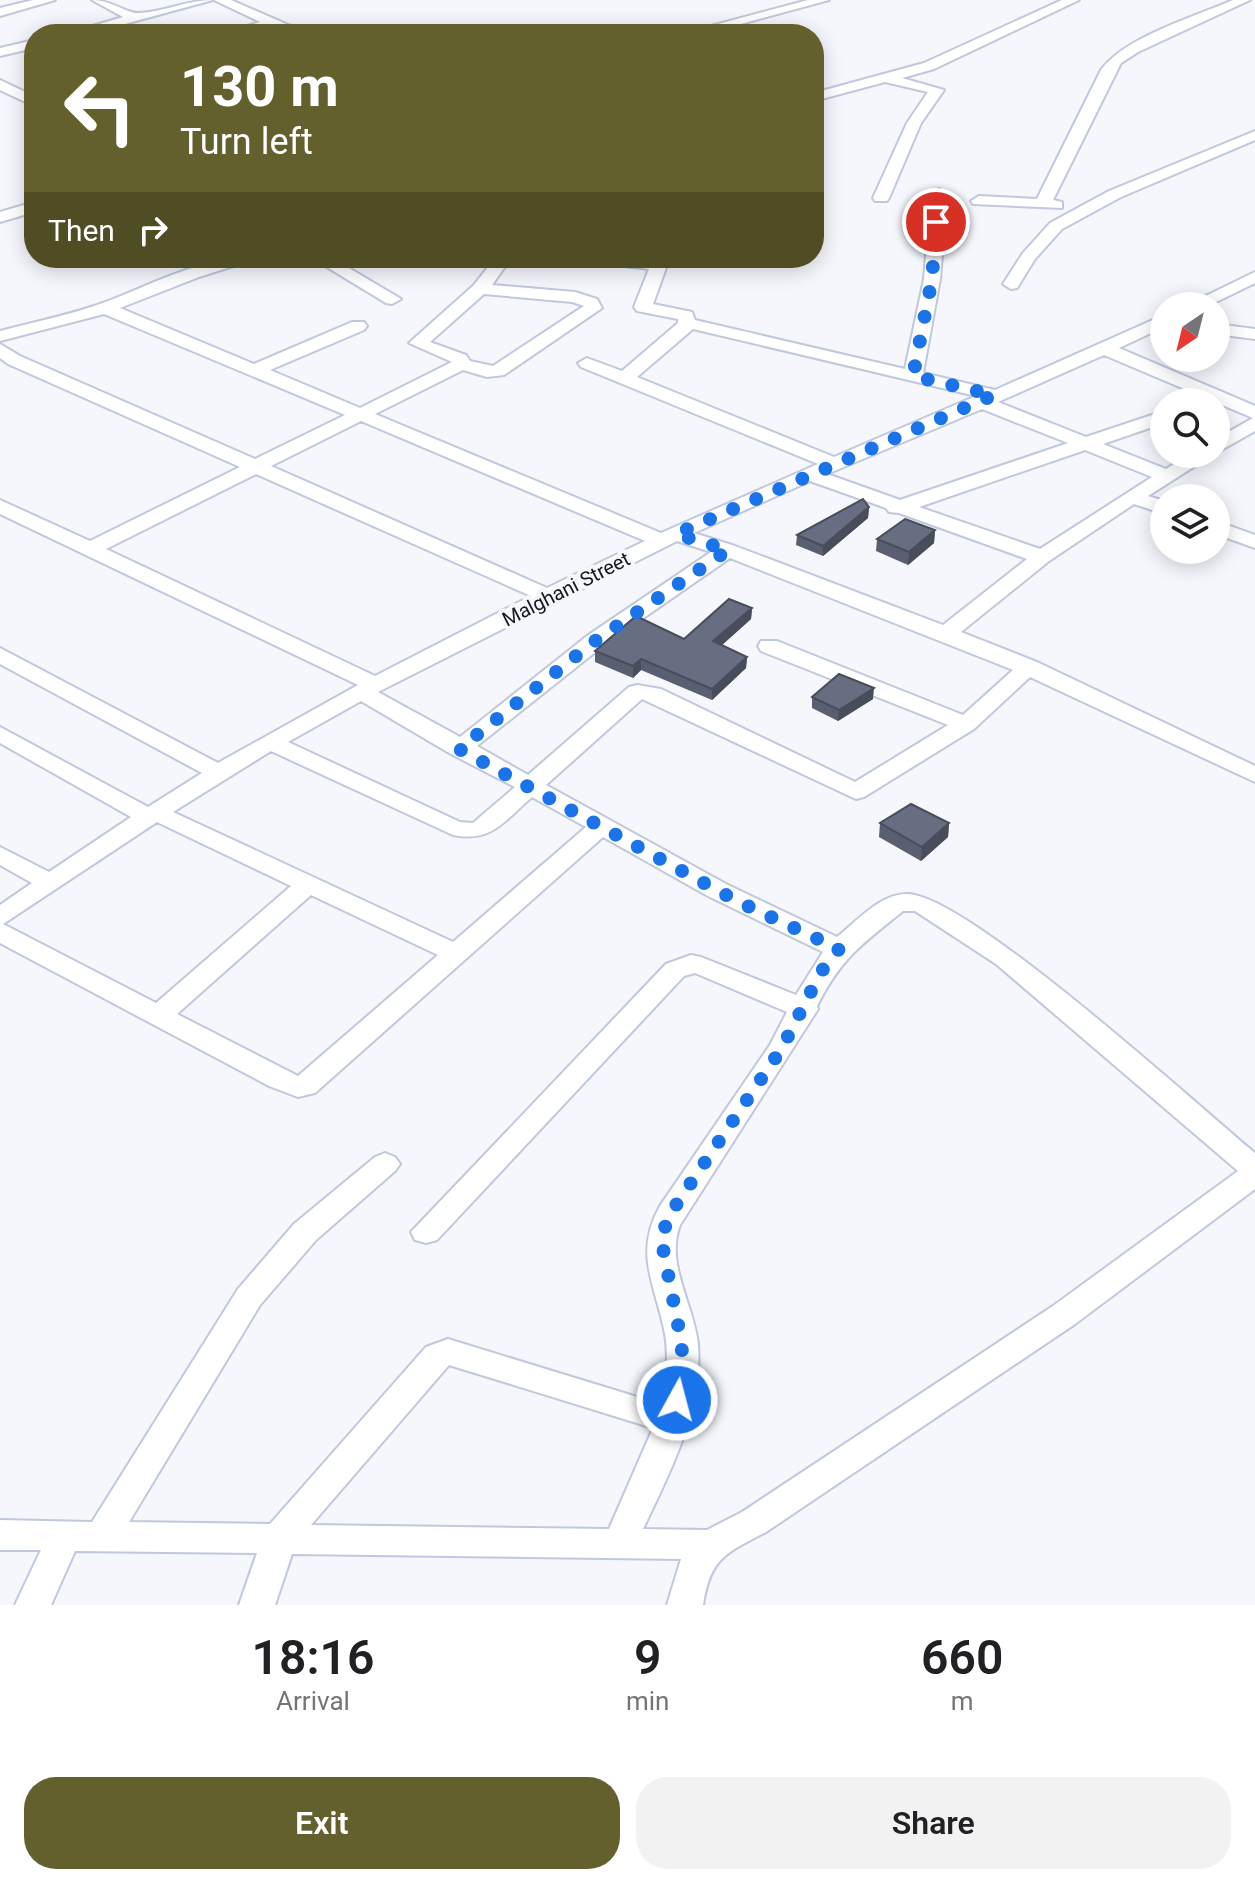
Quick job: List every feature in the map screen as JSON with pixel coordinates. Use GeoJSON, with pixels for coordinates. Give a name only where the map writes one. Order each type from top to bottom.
{"type":"FeatureCollection","features":[{"type":"Feature","properties":{"kind":"street"},"geometry":{"type":"LineString","coordinates":[[0,12],[49,0]]}},
{"type":"Feature","properties":{"kind":"street"},"geometry":{"type":"LineString","coordinates":[[98,0],[135,18]]}},
{"type":"Feature","properties":{"kind":"street"},"geometry":{"type":"LineString","coordinates":[[111,24],[207,0]]}},
{"type":"Feature","properties":{"kind":"street"},"geometry":{"type":"LineString","coordinates":[[220,0],[279,24]]}},
{"type":"Feature","properties":{"kind":"street"},"geometry":{"type":"LineString","coordinates":[[728,24],[823,0]]}},
{"type":"Feature","properties":{"kind":"street"},"geometry":{"type":"LineString","coordinates":[[824,94],[929,66],[1073,0]]}},
{"type":"Feature","properties":{"kind":"street"},"geometry":{"type":"LineString","coordinates":[[1043,204],[1115,61],[1133,49],[1244,0]]}},
{"type":"Feature","properties":{"kind":"street"},"geometry":{"type":"LineString","coordinates":[[266,24],[274,22]]}},
{"type":"Feature","properties":{"kind":"street"},"geometry":{"type":"LineString","coordinates":[[0,52],[24,46]]}},
{"type":"Feature","properties":{"kind":"street"},"geometry":{"type":"LineString","coordinates":[[881,198],[914,123],[937,90],[883,77]]}},
{"type":"Feature","properties":{"kind":"street"},"geometry":{"type":"LineString","coordinates":[[4,89],[24,86]]}},
{"type":"Feature","properties":{"kind":"street"},"geometry":{"type":"LineString","coordinates":[[4,89],[24,98]]}},
{"type":"Feature","properties":{"kind":"street"},"geometry":{"type":"LineString","coordinates":[[1011,284],[1029,256],[1056,226],[1091,207],[1255,135]]}},
{"type":"Feature","properties":{"kind":"street"},"geometry":{"type":"LineString","coordinates":[[913,376],[932,279],[939,194]]}},
{"type":"Feature","properties":{"kind":"street"},"geometry":{"type":"LineString","coordinates":[[979,201],[1091,207]]}},
{"type":"Feature","properties":{"kind":"street"},"geometry":{"type":"LineString","coordinates":[[0,217],[24,210]]}},
{"type":"Feature","properties":{"kind":"street"},"geometry":{"type":"LineString","coordinates":[[0,336],[105,308],[210,268]]}},
{"type":"Feature","properties":{"kind":"street"},"geometry":{"type":"LineString","coordinates":[[338,268],[392,299]]}},
{"type":"Feature","properties":{"kind":"street"},"geometry":{"type":"LineString","coordinates":[[462,364],[460,359],[418,343],[480,289],[496,268]]}},
{"type":"Feature","properties":{"kind":"street"},"geometry":{"type":"LineString","coordinates":[[658,268],[643,307],[686,316],[687,324]]}},
{"type":"Feature","properties":{"kind":"street"},"geometry":{"type":"LineString","coordinates":[[1223,292],[1255,277]]}},
{"type":"Feature","properties":{"kind":"street"},"geometry":{"type":"LineString","coordinates":[[89,549],[462,364],[487,372],[498,371],[593,308],[591,303],[575,297],[480,289]]}},
{"type":"Feature","properties":{"kind":"street"},"geometry":{"type":"LineString","coordinates":[[105,308],[360,415],[670,537],[728,550],[947,633],[1177,735],[1255,775]]}},
{"type":"Feature","properties":{"kind":"street"},"geometry":{"type":"LineString","coordinates":[[687,324],[913,376],[987,398],[1086,444],[1167,476]]}},
{"type":"Feature","properties":{"kind":"street"},"geometry":{"type":"LineString","coordinates":[[624,379],[687,324]]}},
{"type":"Feature","properties":{"kind":"street"},"geometry":{"type":"LineString","coordinates":[[255,370],[358,326]]}},
{"type":"Feature","properties":{"kind":"street","name":"Malghani Street"},"geometry":{"type":"LineString","coordinates":[[0,917],[219,773],[368,688],[670,537],[1150,327]]}},
{"type":"Feature","properties":{"kind":"street"},"geometry":{"type":"LineString","coordinates":[[1230,331],[1255,334]]}},
{"type":"Feature","properties":{"kind":"street"},"geometry":{"type":"LineString","coordinates":[[0,349],[14,360],[550,597]]}},
{"type":"Feature","properties":{"kind":"street"},"geometry":{"type":"LineString","coordinates":[[1106,349],[1190,388]]}},
{"type":"Feature","properties":{"kind":"street"},"geometry":{"type":"LineString","coordinates":[[587,363],[834,464]]}},
{"type":"Feature","properties":{"kind":"street"},"geometry":{"type":"LineString","coordinates":[[1230,404],[1255,413]]}},
{"type":"Feature","properties":{"kind":"street"},"geometry":{"type":"LineString","coordinates":[[896,508],[1150,422]]}},
{"type":"Feature","properties":{"kind":"street"},"geometry":{"type":"LineString","coordinates":[[1230,438],[1255,423]]}},
{"type":"Feature","properties":{"kind":"street"},"geometry":{"type":"LineString","coordinates":[[947,633],[1042,557],[1180,468]]}},
{"type":"Feature","properties":{"kind":"street"},"geometry":{"type":"LineString","coordinates":[[811,475],[896,508],[1042,557]]}},
{"type":"Feature","properties":{"kind":"street"},"geometry":{"type":"LineString","coordinates":[[1132,497],[1150,503]]}},
{"type":"Feature","properties":{"kind":"street"},"geometry":{"type":"LineString","coordinates":[[0,506],[368,688],[459,749],[529,788],[758,912],[839,949]]}},
{"type":"Feature","properties":{"kind":"street"},"geometry":{"type":"LineString","coordinates":[[1230,532],[1255,542]]}},
{"type":"Feature","properties":{"kind":"street"},"geometry":{"type":"LineString","coordinates":[[459,749],[595,641],[728,550]]}},
{"type":"Feature","properties":{"kind":"street"},"geometry":{"type":"LineString","coordinates":[[769,646],[966,724]]}},
{"type":"Feature","properties":{"kind":"street"},"geometry":{"type":"LineString","coordinates":[[0,655],[219,773]]}},
{"type":"Feature","properties":{"kind":"street"},"geometry":{"type":"LineString","coordinates":[[270,742],[453,828],[469,831],[481,829],[637,692],[653,694],[856,792],[966,724],[1029,667]]}},
{"type":"Feature","properties":{"kind":"street"},"geometry":{"type":"LineString","coordinates":[[0,734],[153,815],[457,954]]}},
{"type":"Feature","properties":{"kind":"street"},"geometry":{"type":"LineString","coordinates":[[0,932],[279,1079],[298,1087],[305,1086],[600,827]]}},
{"type":"Feature","properties":{"kind":"street"},"geometry":{"type":"LineString","coordinates":[[0,855],[50,883]]}},
{"type":"Feature","properties":{"kind":"street"},"geometry":{"type":"LineString","coordinates":[[159,1015],[308,884]]}},
{"type":"Feature","properties":{"kind":"street"},"geometry":{"type":"LineString","coordinates":[[0,1535],[280,1537],[618,1545],[709,1545],[767,1514],[1064,1315],[1255,1171],[1005,958],[923,905],[896,903],[839,949],[821,972],[805,1009],[670,1214],[661,1238],[682,1345],[681,1379],[673,1421],[618,1545]]}},
{"type":"Feature","properties":{"kind":"street"},"geometry":{"type":"LineString","coordinates":[[426,1232],[675,970],[691,964],[701,966],[805,1009]]}},
{"type":"Feature","properties":{"kind":"street"},"geometry":{"type":"LineString","coordinates":[[102,1536],[249,1297],[305,1232],[385,1164]]}},
{"type":"Feature","properties":{"kind":"street"},"geometry":{"type":"LineString","coordinates":[[257,1605],[280,1537],[431,1361],[448,1352],[673,1421]]}},
{"type":"Feature","properties":{"kind":"street"},"geometry":{"type":"LineString","coordinates":[[33,1605],[65,1536]]}},
{"type":"Feature","properties":{"kind":"street"},"geometry":{"type":"LineString","coordinates":[[685,1605],[695,1568],[709,1545]]}},
{"type":"Feature","properties":{"kind":"building"},"geometry":{"type":"Polygon","coordinates":[[[863,499],[869,507],[823,546],[797,535],[863,499]]]}},
{"type":"Feature","properties":{"kind":"building"},"geometry":{"type":"Polygon","coordinates":[[[905,519],[935,530],[909,552],[877,539],[905,519]]]}},
{"type":"Feature","properties":{"kind":"building"},"geometry":{"type":"Polygon","coordinates":[[[729,599],[752,608],[713,641],[747,657],[712,689],[641,659],[633,666],[595,651],[636,616],[684,639],[729,599]]]}},
{"type":"Feature","properties":{"kind":"building"},"geometry":{"type":"Polygon","coordinates":[[[839,674],[874,688],[839,710],[812,697],[839,674]]]}},
{"type":"Feature","properties":{"kind":"building"},"geometry":{"type":"Polygon","coordinates":[[[911,804],[949,823],[922,847],[880,823],[911,804]]]}},
{"type":"Feature","properties":{"kind":"route"},"geometry":{"type":"LineString","coordinates":[[677,1400],[682,1345],[662,1256],[661,1238],[670,1214],[782,1048],[805,1009],[821,972],[839,949],[737,901],[459,749],[595,641],[728,550],[676,534],[994,395],[913,376],[932,279],[936,222]]}}]}
